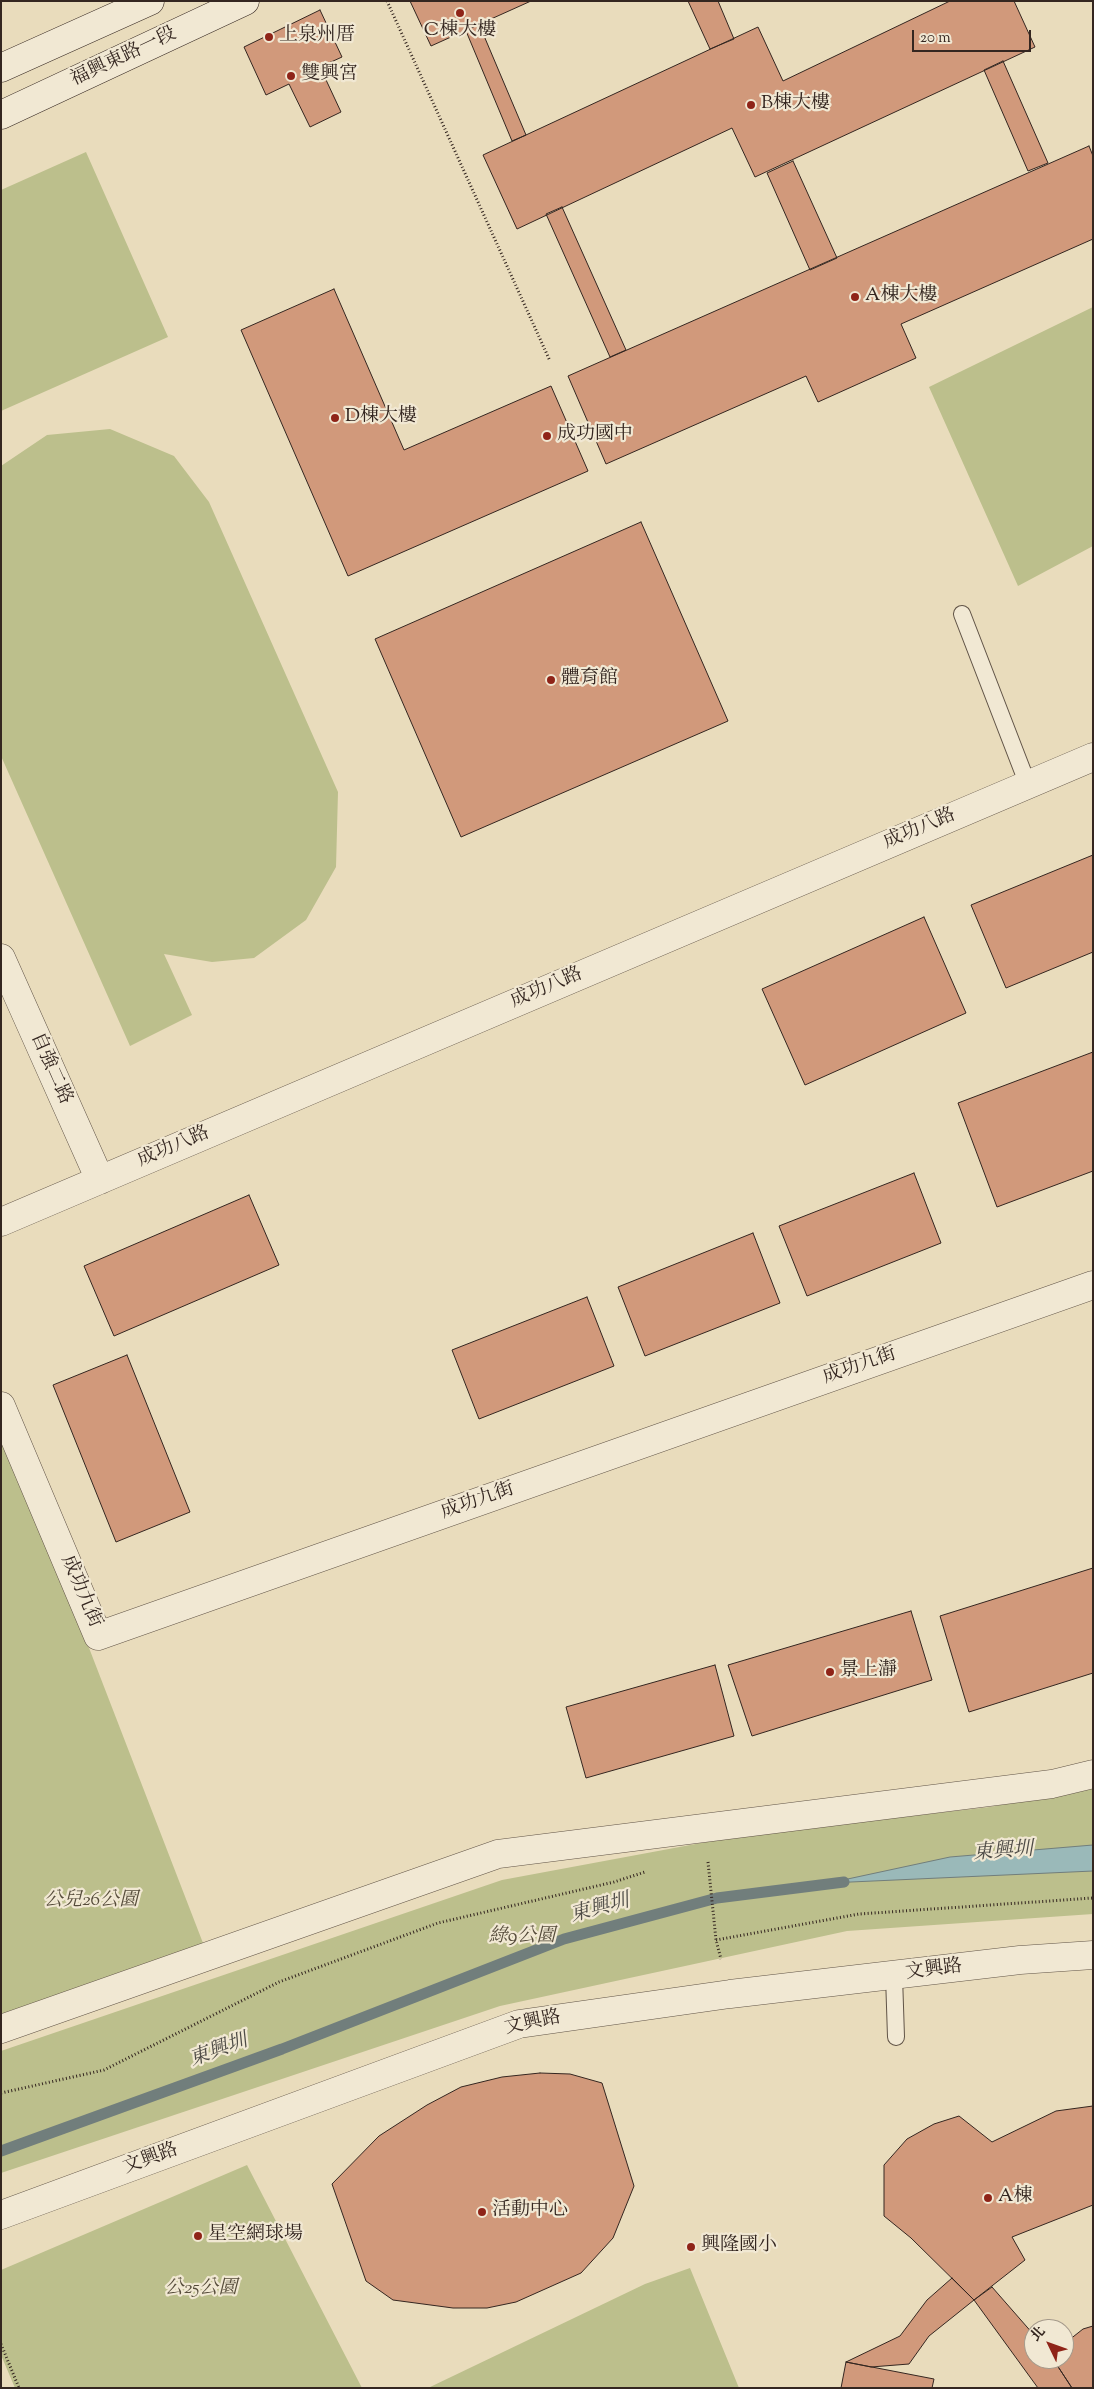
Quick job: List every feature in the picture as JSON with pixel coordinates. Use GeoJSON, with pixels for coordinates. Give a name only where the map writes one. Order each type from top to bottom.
{"type":"FeatureCollection","features":[{"type":"Feature","properties":{"kind":"street"},"geometry":{"type":"LineString","coordinates":[[1,68],[150,1]]}},
{"type":"Feature","properties":{"kind":"street","name":"福興東路一段"},"geometry":{"type":"LineString","coordinates":[[1,115],[245,1]]}},
{"type":"Feature","properties":{"kind":"street","name":"成功八路"},"geometry":{"type":"LineString","coordinates":[[1,1222],[1093,757]]}},
{"type":"Feature","properties":{"kind":"street","name":"自強二路"},"geometry":{"type":"LineString","coordinates":[[1,958],[100,1180]]}},
{"type":"Feature","properties":{"kind":"street","name":"成功九街"},"geometry":{"type":"LineString","coordinates":[[1,1406],[98,1636],[1093,1285]]}},
{"type":"Feature","properties":{"kind":"street"},"geometry":{"type":"LineString","coordinates":[[1,2029],[498,1854],[1052,1784],[1093,1774]]}},
{"type":"Feature","properties":{"kind":"street","name":"文興路"},"geometry":{"type":"LineString","coordinates":[[1,2214],[519,2024],[730,1994],[1020,1960],[1093,1955]]}},
{"type":"Feature","properties":{"kind":"lane"},"geometry":{"type":"LineString","coordinates":[[962,614],[1028,785]]}},
{"type":"Feature","properties":{"kind":"lane"},"geometry":{"type":"LineString","coordinates":[[894,1976],[896,2037]]}},
{"type":"Feature","properties":{"kind":"path"},"geometry":{"type":"LineString","coordinates":[[387,1],[550,361]]}},
{"type":"Feature","properties":{"kind":"path"},"geometry":{"type":"LineString","coordinates":[[707,1854],[716,1940],[859,1914],[1093,1898]]}},
{"type":"Feature","properties":{"kind":"path"},"geometry":{"type":"LineString","coordinates":[[1,2093],[104,2070],[279,1982],[438,1923],[614,1882]]}},
{"type":"Feature","properties":{"kind":"path"},"geometry":{"type":"LineString","coordinates":[[1,2344],[19,2388]]}},
{"type":"Feature","properties":{"kind":"green space"},"geometry":{"type":"Polygon","coordinates":[[[86,152],[168,337],[1,411],[1,190],[86,152]]]}},
{"type":"Feature","properties":{"kind":"green space"},"geometry":{"type":"Polygon","coordinates":[[[1093,307],[1093,546],[1018,586],[929,387],[1093,307]]]}},
{"type":"Feature","properties":{"kind":"green space"},"geometry":{"type":"Polygon","coordinates":[[[110,429],[174,456],[209,502],[338,792],[336,867],[306,920],[254,958],[212,962],[164,954],[192,1015],[130,1046],[1,756],[1,466],[47,435],[110,429]]]}},
{"type":"Feature","properties":{"kind":"green space","name":"公兒26公園"},"geometry":{"type":"Polygon","coordinates":[[[1,1420],[208,1956],[1,2029],[1,1420]]]}},
{"type":"Feature","properties":{"kind":"green space","name":"綠9公園"},"geometry":{"type":"Polygon","coordinates":[[[1093,1787],[1093,1914],[847,1931],[500,2006],[1,2173],[1,2051],[502,1880],[744,1835],[990,1807],[1093,1787]]]}},
{"type":"Feature","properties":{"kind":"green space","name":"公25公園"},"geometry":{"type":"Polygon","coordinates":[[[247,2165],[362,2388],[15,2388],[1,2355],[1,2270],[247,2165]]]}},
{"type":"Feature","properties":{"kind":"green space"},"geometry":{"type":"Polygon","coordinates":[[[690,2268],[739,2388],[428,2388],[645,2284],[690,2268]]]}},
{"type":"Feature","properties":{"kind":"water"},"geometry":{"type":"Polygon","coordinates":[[[1093,1845],[1093,1871],[829,1883],[950,1857],[1093,1845]]]}},
{"type":"Feature","properties":{"kind":"building","name":"C棟大樓"},"geometry":{"type":"Polygon","coordinates":[[[410,1],[531,1],[431,46],[410,1]]]}},
{"type":"Feature","properties":{"kind":"building"},"geometry":{"type":"Polygon","coordinates":[[[688,1],[718,1],[734,39],[710,49],[688,1]]]}},
{"type":"Feature","properties":{"kind":"building","name":"B棟大樓"},"geometry":{"type":"Polygon","coordinates":[[[950,1],[1014,1],[1035,47],[755,177],[732,128],[517,229],[483,155],[758,27],[783,81],[950,1]]]}},
{"type":"Feature","properties":{"kind":"building","name":"雙興宮"},"geometry":{"type":"Polygon","coordinates":[[[320,10],[342,57],[320,67],[341,112],[310,127],[289,84],[266,95],[244,47],[320,10]]]}},
{"type":"Feature","properties":{"kind":"building"},"geometry":{"type":"Polygon","coordinates":[[[479,24],[526,135],[512,141],[466,31],[479,24]]]}},
{"type":"Feature","properties":{"kind":"building"},"geometry":{"type":"Polygon","coordinates":[[[1003,61],[1048,163],[1028,171],[984,70],[1003,61]]]}},
{"type":"Feature","properties":{"kind":"building","name":"A棟大樓"},"geometry":{"type":"Polygon","coordinates":[[[1089,146],[1093,156],[1093,239],[901,324],[916,358],[818,402],[806,376],[606,464],[568,376],[1089,146]]]}},
{"type":"Feature","properties":{"kind":"building"},"geometry":{"type":"Polygon","coordinates":[[[793,161],[837,258],[810,270],[767,173],[793,161]]]}},
{"type":"Feature","properties":{"kind":"building"},"geometry":{"type":"Polygon","coordinates":[[[562,207],[626,350],[610,357],[546,214],[562,207]]]}},
{"type":"Feature","properties":{"kind":"building","name":"D棟大樓"},"geometry":{"type":"Polygon","coordinates":[[[334,289],[404,450],[551,386],[588,471],[348,576],[241,330],[334,289]]]}},
{"type":"Feature","properties":{"kind":"building","name":"體育館"},"geometry":{"type":"Polygon","coordinates":[[[641,522],[728,721],[461,837],[375,639],[641,522]]]}},
{"type":"Feature","properties":{"kind":"building"},"geometry":{"type":"Polygon","coordinates":[[[1093,855],[1093,952],[1006,988],[971,905],[1093,855]]]}},
{"type":"Feature","properties":{"kind":"building"},"geometry":{"type":"Polygon","coordinates":[[[924,917],[966,1013],[805,1085],[762,989],[924,917]]]}},
{"type":"Feature","properties":{"kind":"building"},"geometry":{"type":"Polygon","coordinates":[[[1093,1052],[1093,1171],[997,1207],[958,1103],[1093,1052]]]}},
{"type":"Feature","properties":{"kind":"building"},"geometry":{"type":"Polygon","coordinates":[[[914,1173],[941,1243],[807,1296],[779,1226],[914,1173]]]}},
{"type":"Feature","properties":{"kind":"building"},"geometry":{"type":"Polygon","coordinates":[[[249,1195],[279,1265],[114,1336],[84,1266],[249,1195]]]}},
{"type":"Feature","properties":{"kind":"building"},"geometry":{"type":"Polygon","coordinates":[[[753,1233],[780,1303],[645,1356],[618,1287],[753,1233]]]}},
{"type":"Feature","properties":{"kind":"building"},"geometry":{"type":"Polygon","coordinates":[[[587,1297],[614,1366],[479,1419],[452,1350],[587,1297]]]}},
{"type":"Feature","properties":{"kind":"building"},"geometry":{"type":"Polygon","coordinates":[[[127,1355],[190,1512],[116,1542],[53,1385],[127,1355]]]}},
{"type":"Feature","properties":{"kind":"building"},"geometry":{"type":"Polygon","coordinates":[[[1093,1568],[1093,1673],[969,1712],[940,1616],[1093,1568]]]}},
{"type":"Feature","properties":{"kind":"building","name":"景上瀞"},"geometry":{"type":"Polygon","coordinates":[[[911,1611],[932,1680],[752,1736],[728,1665],[911,1611]]]}},
{"type":"Feature","properties":{"kind":"building"},"geometry":{"type":"Polygon","coordinates":[[[715,1665],[734,1736],[586,1778],[566,1707],[715,1665]]]}},
{"type":"Feature","properties":{"kind":"building","name":"活動中心"},"geometry":{"type":"Polygon","coordinates":[[[540,2073],[570,2074],[602,2083],[634,2186],[613,2238],[581,2273],[516,2302],[487,2308],[453,2308],[393,2300],[366,2281],[332,2184],[379,2136],[427,2105],[461,2087],[502,2077],[540,2073]]]}},
{"type":"Feature","properties":{"kind":"building","name":"A棟"},"geometry":{"type":"Polygon","coordinates":[[[1093,2106],[1093,2205],[1012,2237],[1025,2260],[974,2300],[911,2238],[884,2216],[884,2165],[907,2139],[934,2124],[959,2116],[992,2142],[1056,2111],[1093,2106]]]}},
{"type":"Feature","properties":{"kind":"building"},"geometry":{"type":"Polygon","coordinates":[[[952,2278],[974,2300],[929,2336],[909,2364],[871,2367],[846,2362],[900,2336],[927,2300],[952,2278]]]}},
{"type":"Feature","properties":{"kind":"building"},"geometry":{"type":"Polygon","coordinates":[[[992,2287],[1024,2324],[1024,2369],[974,2300],[992,2287]]]}},
{"type":"Feature","properties":{"kind":"building"},"geometry":{"type":"Polygon","coordinates":[[[1093,2326],[1093,2388],[1072,2388],[1060,2369],[1074,2369],[1074,2336],[1083,2329],[1093,2326]]]}},
{"type":"Feature","properties":{"kind":"building"},"geometry":{"type":"Polygon","coordinates":[[[846,2362],[934,2379],[932,2388],[841,2388],[846,2362]]]}},
{"type":"Feature","properties":{"kind":"building"},"geometry":{"type":"Polygon","coordinates":[[[1024,2369],[1060,2369],[1072,2388],[1038,2388],[1024,2369]]]}},
{"type":"Feature","properties":{"kind":"waterway","name":"東興圳"},"geometry":{"type":"LineString","coordinates":[[1,2151],[282,2049],[564,1939],[717,1898],[844,1882]]}},
{"type":"Feature","properties":{"kind":"place","name":"C棟大樓"},"geometry":{"type":"Point","coordinates":[460,13]}},
{"type":"Feature","properties":{"kind":"place","name":"上泉州厝"},"geometry":{"type":"Point","coordinates":[269,37]}},
{"type":"Feature","properties":{"kind":"place","name":"雙興宮"},"geometry":{"type":"Point","coordinates":[291,76]}},
{"type":"Feature","properties":{"kind":"place","name":"B棟大樓"},"geometry":{"type":"Point","coordinates":[751,105]}},
{"type":"Feature","properties":{"kind":"place","name":"A棟大樓"},"geometry":{"type":"Point","coordinates":[855,297]}},
{"type":"Feature","properties":{"kind":"place","name":"D棟大樓"},"geometry":{"type":"Point","coordinates":[335,418]}},
{"type":"Feature","properties":{"kind":"place","name":"成功國中"},"geometry":{"type":"Point","coordinates":[547,436]}},
{"type":"Feature","properties":{"kind":"place","name":"體育館"},"geometry":{"type":"Point","coordinates":[551,680]}},
{"type":"Feature","properties":{"kind":"place","name":"景上瀞"},"geometry":{"type":"Point","coordinates":[830,1672]}},
{"type":"Feature","properties":{"kind":"place","name":"A棟"},"geometry":{"type":"Point","coordinates":[988,2198]}},
{"type":"Feature","properties":{"kind":"place","name":"活動中心"},"geometry":{"type":"Point","coordinates":[482,2212]}},
{"type":"Feature","properties":{"kind":"place","name":"星空網球場"},"geometry":{"type":"Point","coordinates":[198,2236]}},
{"type":"Feature","properties":{"kind":"place","name":"興隆國小"},"geometry":{"type":"Point","coordinates":[691,2247]}}]}
